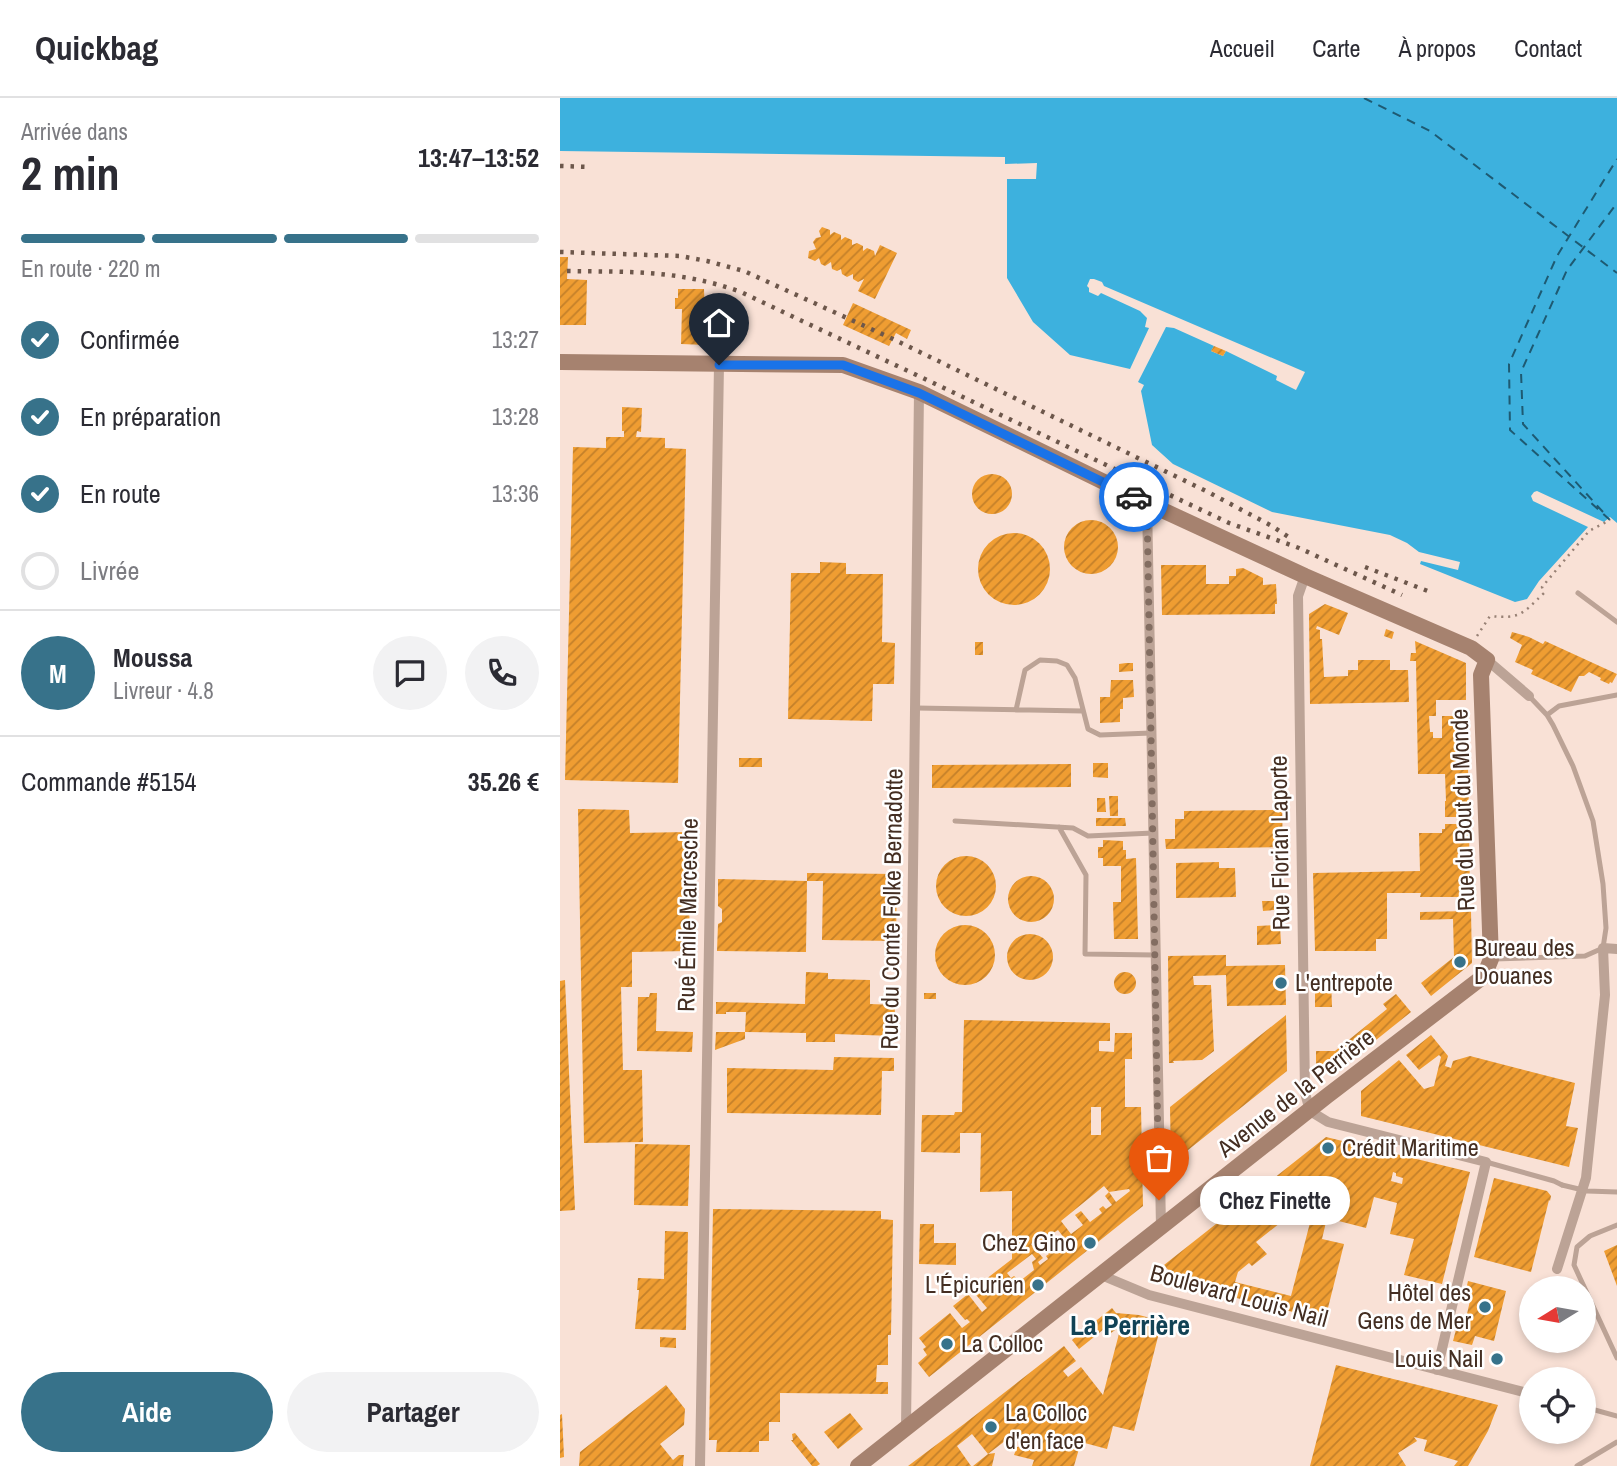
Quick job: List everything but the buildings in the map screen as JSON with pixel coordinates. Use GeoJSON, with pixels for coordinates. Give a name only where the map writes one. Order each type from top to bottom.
{"type":"FeatureCollection","features":[{"type":"Feature","properties":{"kind":"street"},"geometry":{"type":"LineString","coordinates":[[560,362],[843,365],[919,393],[1305,576],[1471,648],[1529,696]]}},
{"type":"Feature","properties":{"kind":"street","name":"Rue Émile Marcesche"},"geometry":{"type":"LineString","coordinates":[[700,1466],[719,365]]}},
{"type":"Feature","properties":{"kind":"street","name":"Rue du Comte Folke Bernadotte"},"geometry":{"type":"LineString","coordinates":[[906,1427],[919,393]]}},
{"type":"Feature","properties":{"kind":"street"},"geometry":{"type":"LineString","coordinates":[[1147,503],[1161,1227]]}},
{"type":"Feature","properties":{"kind":"street","name":"Rue Florian Laporte"},"geometry":{"type":"LineString","coordinates":[[1305,576],[1298,596],[1305,1093],[1310,1111]]}},
{"type":"Feature","properties":{"kind":"street","name":"Rue du Bout du Monde"},"geometry":{"type":"LineString","coordinates":[[1487,660],[1481,675],[1498,959]]}},
{"type":"Feature","properties":{"kind":"street"},"geometry":{"type":"LineString","coordinates":[[1557,1269],[1586,1178],[1605,995],[1603,948],[1617,949]]}},
{"type":"Feature","properties":{"kind":"street","name":"Avenue de la Perrière"},"geometry":{"type":"LineString","coordinates":[[858,1466],[1483,976],[1498,959]]}},
{"type":"Feature","properties":{"kind":"street"},"geometry":{"type":"LineString","coordinates":[[1310,1111],[1328,1122],[1486,1163],[1437,1370]]}},
{"type":"Feature","properties":{"kind":"street","name":"Boulevard Louis Nail"},"geometry":{"type":"LineString","coordinates":[[1101,1275],[1149,1295],[1519,1391]]}},
{"type":"Feature","properties":{"kind":"lane"},"geometry":{"type":"LineString","coordinates":[[1578,593],[1617,622]]}},
{"type":"Feature","properties":{"kind":"lane"},"geometry":{"type":"LineString","coordinates":[[1016,710],[1025,670],[1040,660],[1057,661],[1067,665],[1075,678],[1088,729],[1100,735],[1151,733]]}},
{"type":"Feature","properties":{"kind":"lane"},"geometry":{"type":"LineString","coordinates":[[1547,715],[1559,706],[1617,695]]}},
{"type":"Feature","properties":{"kind":"lane"},"geometry":{"type":"LineString","coordinates":[[1498,959],[1585,956],[1603,948],[1606,928],[1603,884],[1593,821],[1573,766],[1547,715],[1529,696]]}},
{"type":"Feature","properties":{"kind":"lane"},"geometry":{"type":"LineString","coordinates":[[916,708],[1083,711]]}},
{"type":"Feature","properties":{"kind":"lane"},"geometry":{"type":"LineString","coordinates":[[955,821],[1073,828],[1088,836],[1153,833]]}},
{"type":"Feature","properties":{"kind":"lane"},"geometry":{"type":"LineString","coordinates":[[1059,827],[1086,875],[1085,954],[1155,955]]}},
{"type":"Feature","properties":{"kind":"lane"},"geometry":{"type":"LineString","coordinates":[[1486,1163],[1587,1191],[1617,1192]]}},
{"type":"Feature","properties":{"kind":"lane"},"geometry":{"type":"LineString","coordinates":[[1617,1226],[1590,1236],[1577,1247],[1574,1265],[1617,1358]]}},
{"type":"Feature","properties":{"kind":"lane"},"geometry":{"type":"LineString","coordinates":[[1596,1410],[1617,1416]]}},
{"type":"Feature","properties":{"kind":"lane"},"geometry":{"type":"LineString","coordinates":[[1577,1466],[1617,1442]]}},
{"type":"Feature","properties":{"kind":"path"},"geometry":{"type":"LineString","coordinates":[[1471,648],[1490,616],[1508,618],[1525,612],[1544,593],[1542,587],[1589,531],[1610,520]]}},
{"type":"Feature","properties":{"kind":"water"},"geometry":{"type":"Polygon","coordinates":[[[560,98],[1617,98],[1617,523],[1610,517],[1604,522],[1537,491],[1534,492],[1531,496],[1533,501],[1588,527],[1539,581],[1527,599],[1515,602],[1420,564],[1421,561],[1458,570],[1460,562],[1419,552],[1390,535],[1272,512],[1173,464],[1152,445],[1141,391],[1144,385],[1138,382],[1166,327],[1214,346],[1211,351],[1223,356],[1226,351],[1277,376],[1276,380],[1296,390],[1305,372],[1104,286],[1102,282],[1094,279],[1090,279],[1087,286],[1089,292],[1098,296],[1101,293],[1140,311],[1147,318],[1145,327],[1149,328],[1130,369],[1070,355],[1033,322],[1007,278],[1007,179],[1036,179],[1037,163],[1005,164],[1005,157],[560,151],[560,98]]]}},
{"type":"Feature","properties":{"kind":"ferry route"},"geometry":{"type":"LineString","coordinates":[[1364,98],[1430,131],[1617,273]]}},
{"type":"Feature","properties":{"kind":"ferry route"},"geometry":{"type":"LineString","coordinates":[[1610,520],[1510,430],[1509,364],[1557,256],[1617,159]]}},
{"type":"Feature","properties":{"kind":"ferry route"},"geometry":{"type":"LineString","coordinates":[[1603,512],[1523,424],[1521,372],[1567,270],[1617,203]]}},
{"type":"Feature","properties":{"kind":"railway"},"geometry":{"type":"LineString","coordinates":[[560,166],[589,167]]}},
{"type":"Feature","properties":{"kind":"railway"},"geometry":{"type":"LineString","coordinates":[[560,252],[680,256],[744,271],[893,339],[1208,492],[1293,540]]}},
{"type":"Feature","properties":{"kind":"railway"},"geometry":{"type":"LineString","coordinates":[[567,271],[676,276],[741,292],[1229,523],[1299,548],[1402,595]]}},
{"type":"Feature","properties":{"kind":"railway"},"geometry":{"type":"LineString","coordinates":[[1365,567],[1433,593]]}},
{"type":"Feature","properties":{"kind":"way so far"},"geometry":{"type":"LineString","coordinates":[[1134,497],[1147,503],[1159,1200]]}},
{"type":"Feature","properties":{"kind":"place","name":"Bureau des Douanes"},"geometry":{"type":"Point","coordinates":[1460,962]}},
{"type":"Feature","properties":{"kind":"place","name":"L'entrepote"},"geometry":{"type":"Point","coordinates":[1281,983]}},
{"type":"Feature","properties":{"kind":"place","name":"Crédit Maritime"},"geometry":{"type":"Point","coordinates":[1328,1148]}},
{"type":"Feature","properties":{"kind":"place","name":"Chez Finette"},"geometry":{"type":"Point","coordinates":[1159,1200]}},
{"type":"Feature","properties":{"kind":"place","name":"Chez Gino"},"geometry":{"type":"Point","coordinates":[1090,1243]}},
{"type":"Feature","properties":{"kind":"place","name":"L'Épicurien"},"geometry":{"type":"Point","coordinates":[1038,1285]}},
{"type":"Feature","properties":{"kind":"place","name":"Hôtel des Gens de Mer"},"geometry":{"type":"Point","coordinates":[1485,1307]}},
{"type":"Feature","properties":{"kind":"place","name":"La Colloc"},"geometry":{"type":"Point","coordinates":[947,1344]}},
{"type":"Feature","properties":{"kind":"place","name":"Louis Nail"},"geometry":{"type":"Point","coordinates":[1497,1359]}},
{"type":"Feature","properties":{"kind":"place","name":"La Colloc d'en face"},"geometry":{"type":"Point","coordinates":[991,1427]}},
{"type":"Feature","properties":{"kind":"district","name":"La Perrière"},"geometry":{"type":"Point","coordinates":[1130,1325]}},
{"type":"Feature","properties":{"kind":"route"},"geometry":{"type":"LineString","coordinates":[[719,365],[843,365],[919,393],[1134,497]]}}]}
